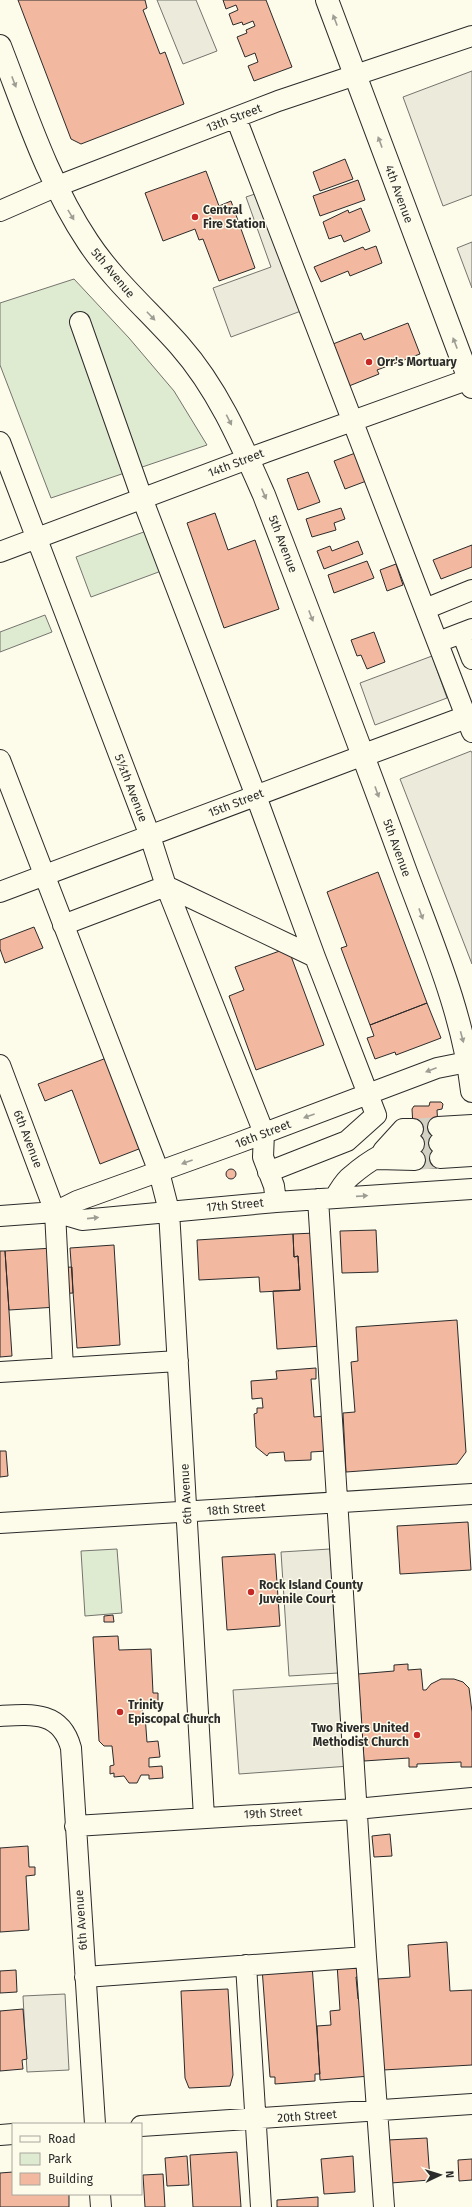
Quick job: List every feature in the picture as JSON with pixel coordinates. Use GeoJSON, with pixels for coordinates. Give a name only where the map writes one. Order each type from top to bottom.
{"type":"FeatureCollection","features":[{"type":"Feature","properties":{"kind":"main road","name":"4th Avenue"},"geometry":{"type":"LineString","coordinates":[[327,0],[471,381]]}},
{"type":"Feature","properties":{"kind":"main road","name":"5th Avenue"},"geometry":{"type":"LineString","coordinates":[[0,46],[55,187],[88,243],[110,271],[180,346],[206,380],[227,415],[248,459],[264,495],[364,755],[452,998],[470,1061],[472,1091]]}},
{"type":"Feature","properties":{"kind":"main road","name":"15th Street"},"geometry":{"type":"LineString","coordinates":[[364,755],[470,721]]}},
{"type":"Feature","properties":{"kind":"street","name":"13th Street"},"geometry":{"type":"LineString","coordinates":[[0,211],[55,187],[278,101],[472,36]]}},
{"type":"Feature","properties":{"kind":"street"},"geometry":{"type":"LineString","coordinates":[[236,118],[352,422],[470,721]]}},
{"type":"Feature","properties":{"kind":"street"},"geometry":{"type":"LineString","coordinates":[[80,322],[142,498],[256,796],[367,1095],[376,1115],[347,1141],[268,1172]]}},
{"type":"Feature","properties":{"kind":"street","name":"14th Street"},"geometry":{"type":"LineString","coordinates":[[0,552],[248,459],[471,381]]}},
{"type":"Feature","properties":{"kind":"street","name":"5½th Avenue"},"geometry":{"type":"LineString","coordinates":[[0,442],[35,538],[150,836],[166,886],[264,1133]]}},
{"type":"Feature","properties":{"kind":"street"},"geometry":{"type":"LineString","coordinates":[[425,609],[472,590]]}},
{"type":"Feature","properties":{"kind":"street"},"geometry":{"type":"LineString","coordinates":[[438,642],[467,631],[472,659]]}},
{"type":"Feature","properties":{"kind":"street","name":"15th Street"},"geometry":{"type":"LineString","coordinates":[[0,892],[364,755]]}},
{"type":"Feature","properties":{"kind":"street","name":"6th Avenue"},"geometry":{"type":"LineString","coordinates":[[0,760],[158,1172],[169,1210],[204,1817]]}},
{"type":"Feature","properties":{"kind":"street"},"geometry":{"type":"LineString","coordinates":[[63,925],[166,886],[315,957]]}},
{"type":"Feature","properties":{"kind":"street","name":"16th Street"},"geometry":{"type":"LineString","coordinates":[[55,1212],[77,1201],[437,1068],[470,1061]]}},
{"type":"Feature","properties":{"kind":"street","name":"6th Avenue"},"geometry":{"type":"LineString","coordinates":[[0,1065],[55,1212],[63,1368]]}},
{"type":"Feature","properties":{"kind":"street"},"geometry":{"type":"LineString","coordinates":[[439,1143],[472,1126]]}},
{"type":"Feature","properties":{"kind":"street"},"geometry":{"type":"LineString","coordinates":[[375,1159],[414,1144],[403,1129],[375,1159],[350,1176],[326,1198],[339,1502],[356,1809],[384,2207]]}},
{"type":"Feature","properties":{"kind":"street"},"geometry":{"type":"LineString","coordinates":[[264,1133],[263,1157],[274,1186],[276,1202]]}},
{"type":"Feature","properties":{"kind":"street"},"geometry":{"type":"LineString","coordinates":[[439,1143],[472,1142]]}},
{"type":"Feature","properties":{"kind":"street"},"geometry":{"type":"LineString","coordinates":[[439,1143],[472,1156]]}},
{"type":"Feature","properties":{"kind":"street","name":"17th Street"},"geometry":{"type":"LineString","coordinates":[[0,1216],[55,1212],[82,1220],[169,1210],[472,1189]]}},
{"type":"Feature","properties":{"kind":"street"},"geometry":{"type":"LineString","coordinates":[[0,1372],[178,1362]]}},
{"type":"Feature","properties":{"kind":"street","name":"18th Street"},"geometry":{"type":"LineString","coordinates":[[0,1523],[472,1494]]}},
{"type":"Feature","properties":{"kind":"street","name":"6th Avenue"},"geometry":{"type":"LineString","coordinates":[[0,1716],[35,1716],[54,1721],[62,1727],[71,1748],[95,2123]]}},
{"type":"Feature","properties":{"kind":"street","name":"19th Street"},"geometry":{"type":"LineString","coordinates":[[75,1826],[356,1809],[472,1798]]}},
{"type":"Feature","properties":{"kind":"street"},"geometry":{"type":"LineString","coordinates":[[85,1977],[366,1957]]}},
{"type":"Feature","properties":{"kind":"street"},"geometry":{"type":"LineString","coordinates":[[246,1965],[261,2207]]}},
{"type":"Feature","properties":{"kind":"street","name":"20th Street"},"geometry":{"type":"LineString","coordinates":[[142,2126],[472,2104]]}},
{"type":"Feature","properties":{"kind":"street"},"geometry":{"type":"LineString","coordinates":[[0,2135],[12,2134]]}},
{"type":"Feature","properties":{"kind":"street"},"geometry":{"type":"LineString","coordinates":[[100,2195],[101,2207]]}},
{"type":"Feature","properties":{"kind":"green space"},"geometry":{"type":"Polygon","coordinates":[[[74,279],[129,338],[174,391],[207,445],[51,498],[0,365],[0,303],[74,279]]]}},
{"type":"Feature","properties":{"kind":"green space"},"geometry":{"type":"Polygon","coordinates":[[[149,530],[164,570],[91,597],[76,557],[149,530]]]}},
{"type":"Feature","properties":{"kind":"green space"},"geometry":{"type":"Polygon","coordinates":[[[45,615],[52,632],[0,652],[0,632],[45,615]]]}},
{"type":"Feature","properties":{"kind":"green space"},"geometry":{"type":"Polygon","coordinates":[[[117,1549],[122,1613],[85,1616],[81,1551],[117,1549]]]}},
{"type":"Feature","properties":{"kind":"shaded area"},"geometry":{"type":"Polygon","coordinates":[[[157,0],[196,0],[217,51],[183,64],[157,0]]]}},
{"type":"Feature","properties":{"kind":"shaded area"},"geometry":{"type":"Polygon","coordinates":[[[472,71],[472,195],[443,206],[403,97],[472,71]]]}},
{"type":"Feature","properties":{"kind":"shaded area"},"geometry":{"type":"Polygon","coordinates":[[[258,193],[301,311],[231,337],[213,288],[271,267],[246,197],[258,193]]]}},
{"type":"Feature","properties":{"kind":"shaded area"},"geometry":{"type":"Polygon","coordinates":[[[472,242],[472,288],[457,248],[472,242]]]}},
{"type":"Feature","properties":{"kind":"shaded area"},"geometry":{"type":"Polygon","coordinates":[[[432,656],[447,698],[375,725],[360,683],[432,656]]]}},
{"type":"Feature","properties":{"kind":"shaded area"},"geometry":{"type":"Polygon","coordinates":[[[471,751],[472,753],[472,964],[400,779],[471,751]]]}},
{"type":"Feature","properties":{"kind":"shaded area"},"geometry":{"type":"Polygon","coordinates":[[[330,1549],[338,1673],[289,1676],[281,1552],[330,1549]]]}},
{"type":"Feature","properties":{"kind":"shaded area"},"geometry":{"type":"Polygon","coordinates":[[[344,1683],[350,1766],[239,1774],[233,1690],[344,1683]]]}},
{"type":"Feature","properties":{"kind":"shaded area"},"geometry":{"type":"Polygon","coordinates":[[[65,1994],[69,2070],[27,2072],[23,1996],[65,1994]]]}},
{"type":"Feature","properties":{"kind":"building"},"geometry":{"type":"Polygon","coordinates":[[[18,0],[145,0],[147,8],[143,10],[160,54],[165,52],[184,104],[81,144],[71,139],[18,0]]]}},
{"type":"Feature","properties":{"kind":"building"},"geometry":{"type":"Polygon","coordinates":[[[223,0],[266,0],[292,67],[254,81],[248,66],[258,62],[255,53],[245,57],[237,37],[247,33],[246,30],[255,26],[253,21],[243,25],[242,22],[233,25],[229,14],[238,10],[236,5],[226,9],[223,0]]]}},
{"type":"Feature","properties":{"kind":"building"},"geometry":{"type":"Polygon","coordinates":[[[345,159],[353,179],[320,191],[313,172],[345,159]]]}},
{"type":"Feature","properties":{"kind":"building","name":"Central Fire Station"},"geometry":{"type":"Polygon","coordinates":[[[206,171],[219,206],[231,201],[255,268],[219,281],[203,239],[199,240],[195,229],[163,241],[145,193],[206,171]]]}},
{"type":"Feature","properties":{"kind":"building"},"geometry":{"type":"Polygon","coordinates":[[[358,180],[365,200],[320,216],[313,196],[358,180]]]}},
{"type":"Feature","properties":{"kind":"building"},"geometry":{"type":"Polygon","coordinates":[[[361,208],[370,231],[344,242],[341,235],[329,239],[323,222],[348,210],[349,213],[361,208]]]}},
{"type":"Feature","properties":{"kind":"building"},"geometry":{"type":"Polygon","coordinates":[[[376,246],[382,263],[350,276],[348,271],[321,282],[314,267],[363,247],[365,250],[376,246]]]}},
{"type":"Feature","properties":{"kind":"building","name":"Orr's Mortuary"},"geometry":{"type":"Polygon","coordinates":[[[408,323],[420,354],[377,370],[379,374],[349,386],[333,344],[361,333],[364,340],[408,323]]]}},
{"type":"Feature","properties":{"kind":"building"},"geometry":{"type":"Polygon","coordinates":[[[358,452],[369,480],[345,489],[334,461],[358,452]]]}},
{"type":"Feature","properties":{"kind":"building"},"geometry":{"type":"Polygon","coordinates":[[[308,472],[320,502],[298,510],[287,479],[308,472]]]}},
{"type":"Feature","properties":{"kind":"building"},"geometry":{"type":"Polygon","coordinates":[[[341,508],[345,519],[334,523],[336,530],[312,537],[306,519],[341,508]]]}},
{"type":"Feature","properties":{"kind":"building"},"geometry":{"type":"Polygon","coordinates":[[[215,513],[228,550],[255,540],[279,609],[224,628],[187,523],[215,513]]]}},
{"type":"Feature","properties":{"kind":"building"},"geometry":{"type":"Polygon","coordinates":[[[358,541],[363,554],[324,569],[317,551],[330,546],[332,551],[358,541]]]}},
{"type":"Feature","properties":{"kind":"building"},"geometry":{"type":"Polygon","coordinates":[[[472,545],[472,567],[441,579],[433,560],[472,545]]]}},
{"type":"Feature","properties":{"kind":"building"},"geometry":{"type":"Polygon","coordinates":[[[367,561],[374,578],[334,593],[328,575],[367,561]]]}},
{"type":"Feature","properties":{"kind":"building"},"geometry":{"type":"Polygon","coordinates":[[[396,564],[403,585],[387,591],[380,570],[396,564]]]}},
{"type":"Feature","properties":{"kind":"building"},"geometry":{"type":"Polygon","coordinates":[[[374,632],[385,662],[367,669],[361,655],[357,656],[351,640],[374,632]]]}},
{"type":"Feature","properties":{"kind":"building"},"geometry":{"type":"Polygon","coordinates":[[[378,872],[427,1003],[370,1025],[341,948],[347,946],[327,892],[378,872]]]}},
{"type":"Feature","properties":{"kind":"building"},"geometry":{"type":"Polygon","coordinates":[[[34,927],[43,948],[5,963],[0,949],[0,940],[34,927]]]}},
{"type":"Feature","properties":{"kind":"building"},"geometry":{"type":"Polygon","coordinates":[[[288,948],[324,1045],[256,1070],[229,996],[244,990],[235,967],[288,948]]]}},
{"type":"Feature","properties":{"kind":"building"},"geometry":{"type":"Polygon","coordinates":[[[427,1003],[441,1038],[396,1055],[395,1052],[375,1059],[367,1038],[374,1036],[370,1025],[427,1003]]]}},
{"type":"Feature","properties":{"kind":"building"},"geometry":{"type":"Polygon","coordinates":[[[109,1057],[144,1147],[100,1164],[72,1090],[45,1101],[38,1084],[109,1057]]]}},
{"type":"Feature","properties":{"kind":"building"},"geometry":{"type":"Polygon","coordinates":[[[430,1102],[441,1102],[443,1104],[442,1109],[437,1110],[440,1164],[437,1168],[419,1168],[415,1160],[412,1109],[414,1106],[429,1106],[430,1102]]]}},
{"type":"Feature","properties":{"kind":"building"},"geometry":{"type":"Polygon","coordinates":[[[229,1169],[233,1169],[235,1170],[235,1178],[229,1179],[226,1176],[226,1172],[229,1169]]]}},
{"type":"Feature","properties":{"kind":"building"},"geometry":{"type":"Polygon","coordinates":[[[376,1230],[378,1272],[342,1273],[340,1231],[376,1230]]]}},
{"type":"Feature","properties":{"kind":"building"},"geometry":{"type":"Polygon","coordinates":[[[315,1233],[322,1346],[277,1349],[273,1291],[300,1290],[298,1256],[294,1257],[293,1234],[315,1233]]]}},
{"type":"Feature","properties":{"kind":"building"},"geometry":{"type":"Polygon","coordinates":[[[293,1234],[294,1257],[298,1256],[300,1290],[260,1292],[259,1277],[199,1280],[197,1240],[293,1234]]]}},
{"type":"Feature","properties":{"kind":"building"},"geometry":{"type":"Polygon","coordinates":[[[114,1245],[120,1345],[77,1348],[70,1248],[114,1245]]]}},
{"type":"Feature","properties":{"kind":"building"},"geometry":{"type":"Polygon","coordinates":[[[53,1248],[57,1307],[9,1310],[5,1251],[53,1248]]]}},
{"type":"Feature","properties":{"kind":"building"},"geometry":{"type":"Polygon","coordinates":[[[0,1251],[5,1251],[12,1356],[0,1357],[0,1251]]]}},
{"type":"Feature","properties":{"kind":"building"},"geometry":{"type":"Polygon","coordinates":[[[72,1267],[73,1293],[56,1294],[55,1268],[72,1267]]]}},
{"type":"Feature","properties":{"kind":"building"},"geometry":{"type":"Polygon","coordinates":[[[457,1320],[466,1452],[457,1464],[346,1472],[343,1413],[355,1412],[351,1362],[358,1361],[356,1327],[457,1320]]]}},
{"type":"Feature","properties":{"kind":"building"},"geometry":{"type":"Polygon","coordinates":[[[316,1368],[316,1379],[311,1379],[314,1417],[324,1416],[326,1451],[311,1452],[311,1460],[285,1461],[284,1452],[269,1453],[267,1456],[256,1447],[254,1414],[257,1413],[257,1408],[263,1408],[262,1398],[252,1399],[251,1381],[277,1379],[276,1371],[316,1368]]]}},
{"type":"Feature","properties":{"kind":"building"},"geometry":{"type":"Polygon","coordinates":[[[0,1451],[6,1451],[8,1476],[0,1477],[0,1451]]]}},
{"type":"Feature","properties":{"kind":"building"},"geometry":{"type":"Polygon","coordinates":[[[468,1522],[471,1570],[400,1574],[397,1526],[468,1522]]]}},
{"type":"Feature","properties":{"kind":"building","name":"Rock Island County Juvenile Court"},"geometry":{"type":"Polygon","coordinates":[[[275,1554],[280,1626],[227,1630],[222,1557],[275,1554]]]}},
{"type":"Feature","properties":{"kind":"building"},"geometry":{"type":"Polygon","coordinates":[[[113,1615],[114,1622],[104,1622],[104,1616],[113,1615]]]}},
{"type":"Feature","properties":{"kind":"building","name":"Trinity Episcopal Church"},"geometry":{"type":"Polygon","coordinates":[[[118,1636],[119,1650],[151,1649],[153,1693],[158,1693],[158,1707],[142,1708],[143,1716],[145,1715],[147,1742],[158,1741],[160,1757],[149,1758],[149,1767],[162,1766],[163,1778],[149,1779],[149,1775],[141,1775],[137,1783],[129,1783],[124,1776],[114,1777],[114,1773],[110,1774],[110,1766],[114,1765],[112,1746],[104,1746],[99,1741],[93,1637],[118,1636]]]}},
{"type":"Feature","properties":{"kind":"building","name":"Two Rivers United Methodist Church"},"geometry":{"type":"Polygon","coordinates":[[[408,1664],[408,1670],[421,1669],[423,1690],[426,1690],[431,1684],[441,1679],[454,1679],[463,1682],[469,1688],[472,1712],[472,1767],[461,1767],[461,1762],[417,1764],[417,1767],[409,1767],[409,1758],[364,1761],[358,1674],[394,1671],[394,1665],[408,1664]]]}},
{"type":"Feature","properties":{"kind":"building"},"geometry":{"type":"Polygon","coordinates":[[[390,1834],[392,1856],[374,1857],[372,1836],[390,1834]]]}},
{"type":"Feature","properties":{"kind":"building"},"geometry":{"type":"Polygon","coordinates":[[[28,1846],[29,1867],[35,1867],[35,1875],[26,1876],[29,1930],[0,1932],[0,1848],[28,1846]]]}},
{"type":"Feature","properties":{"kind":"building"},"geometry":{"type":"Polygon","coordinates":[[[447,1942],[450,1991],[472,1990],[472,2065],[383,2070],[378,1979],[410,1977],[408,1945],[447,1942]]]}},
{"type":"Feature","properties":{"kind":"building"},"geometry":{"type":"Polygon","coordinates":[[[362,1962],[363,1977],[356,1977],[358,1999],[365,1999],[370,2076],[320,2080],[317,2026],[331,2025],[330,2011],[340,2010],[337,1964],[362,1962]]]}},
{"type":"Feature","properties":{"kind":"building"},"geometry":{"type":"Polygon","coordinates":[[[312,1965],[320,2074],[315,2074],[315,2081],[275,2084],[275,2077],[270,2077],[262,1968],[312,1965]]]}},
{"type":"Feature","properties":{"kind":"building"},"geometry":{"type":"Polygon","coordinates":[[[16,1970],[17,1992],[0,1993],[0,1971],[16,1970]]]}},
{"type":"Feature","properties":{"kind":"building"},"geometry":{"type":"Polygon","coordinates":[[[228,1989],[233,2075],[230,2086],[189,2088],[185,2078],[181,1991],[228,1989]]]}},
{"type":"Feature","properties":{"kind":"building"},"geometry":{"type":"Polygon","coordinates":[[[23,2009],[27,2059],[22,2060],[23,2069],[0,2071],[0,2011],[23,2009]]]}},
{"type":"Feature","properties":{"kind":"building"},"geometry":{"type":"Polygon","coordinates":[[[427,2138],[430,2180],[391,2183],[388,2140],[427,2138]]]}},
{"type":"Feature","properties":{"kind":"building"},"geometry":{"type":"Polygon","coordinates":[[[237,2152],[241,2207],[193,2207],[190,2155],[237,2152]]]}},
{"type":"Feature","properties":{"kind":"building"},"geometry":{"type":"Polygon","coordinates":[[[187,2156],[189,2185],[167,2186],[165,2158],[187,2156]]]}},
{"type":"Feature","properties":{"kind":"building"},"geometry":{"type":"Polygon","coordinates":[[[353,2156],[355,2192],[324,2194],[321,2159],[353,2156]]]}},
{"type":"Feature","properties":{"kind":"building"},"geometry":{"type":"Polygon","coordinates":[[[472,2159],[472,2180],[459,2181],[458,2160],[472,2159]]]}},
{"type":"Feature","properties":{"kind":"building"},"geometry":{"type":"Polygon","coordinates":[[[12,2172],[12,2195],[69,2195],[69,2207],[0,2207],[0,2173],[12,2172]]]}},
{"type":"Feature","properties":{"kind":"building"},"geometry":{"type":"Polygon","coordinates":[[[163,2174],[165,2207],[145,2207],[143,2175],[163,2174]]]}},
{"type":"Feature","properties":{"kind":"building"},"geometry":{"type":"Polygon","coordinates":[[[318,2197],[318,2207],[277,2207],[277,2200],[318,2197]]]}},
{"type":"Feature","properties":{"kind":"tunnel"},"geometry":{"type":"LineString","coordinates":[[413,1129],[438,1127]]}},
{"type":"Feature","properties":{"kind":"tunnel"},"geometry":{"type":"LineString","coordinates":[[414,1144],[439,1143]]}},
{"type":"Feature","properties":{"kind":"tunnel"},"geometry":{"type":"LineString","coordinates":[[415,1160],[440,1158]]}},
{"type":"Feature","properties":{"kind":"place","name":"Central Fire Station"},"geometry":{"type":"Point","coordinates":[195,217]}},
{"type":"Feature","properties":{"kind":"place","name":"Orr's Mortuary"},"geometry":{"type":"Point","coordinates":[369,362]}},
{"type":"Feature","properties":{"kind":"place","name":"Rock Island County Juvenile Court"},"geometry":{"type":"Point","coordinates":[251,1592]}},
{"type":"Feature","properties":{"kind":"place","name":"Trinity Episcopal Church"},"geometry":{"type":"Point","coordinates":[120,1712]}},
{"type":"Feature","properties":{"kind":"place","name":"Two Rivers United Methodist Church"},"geometry":{"type":"Point","coordinates":[417,1735]}}]}
